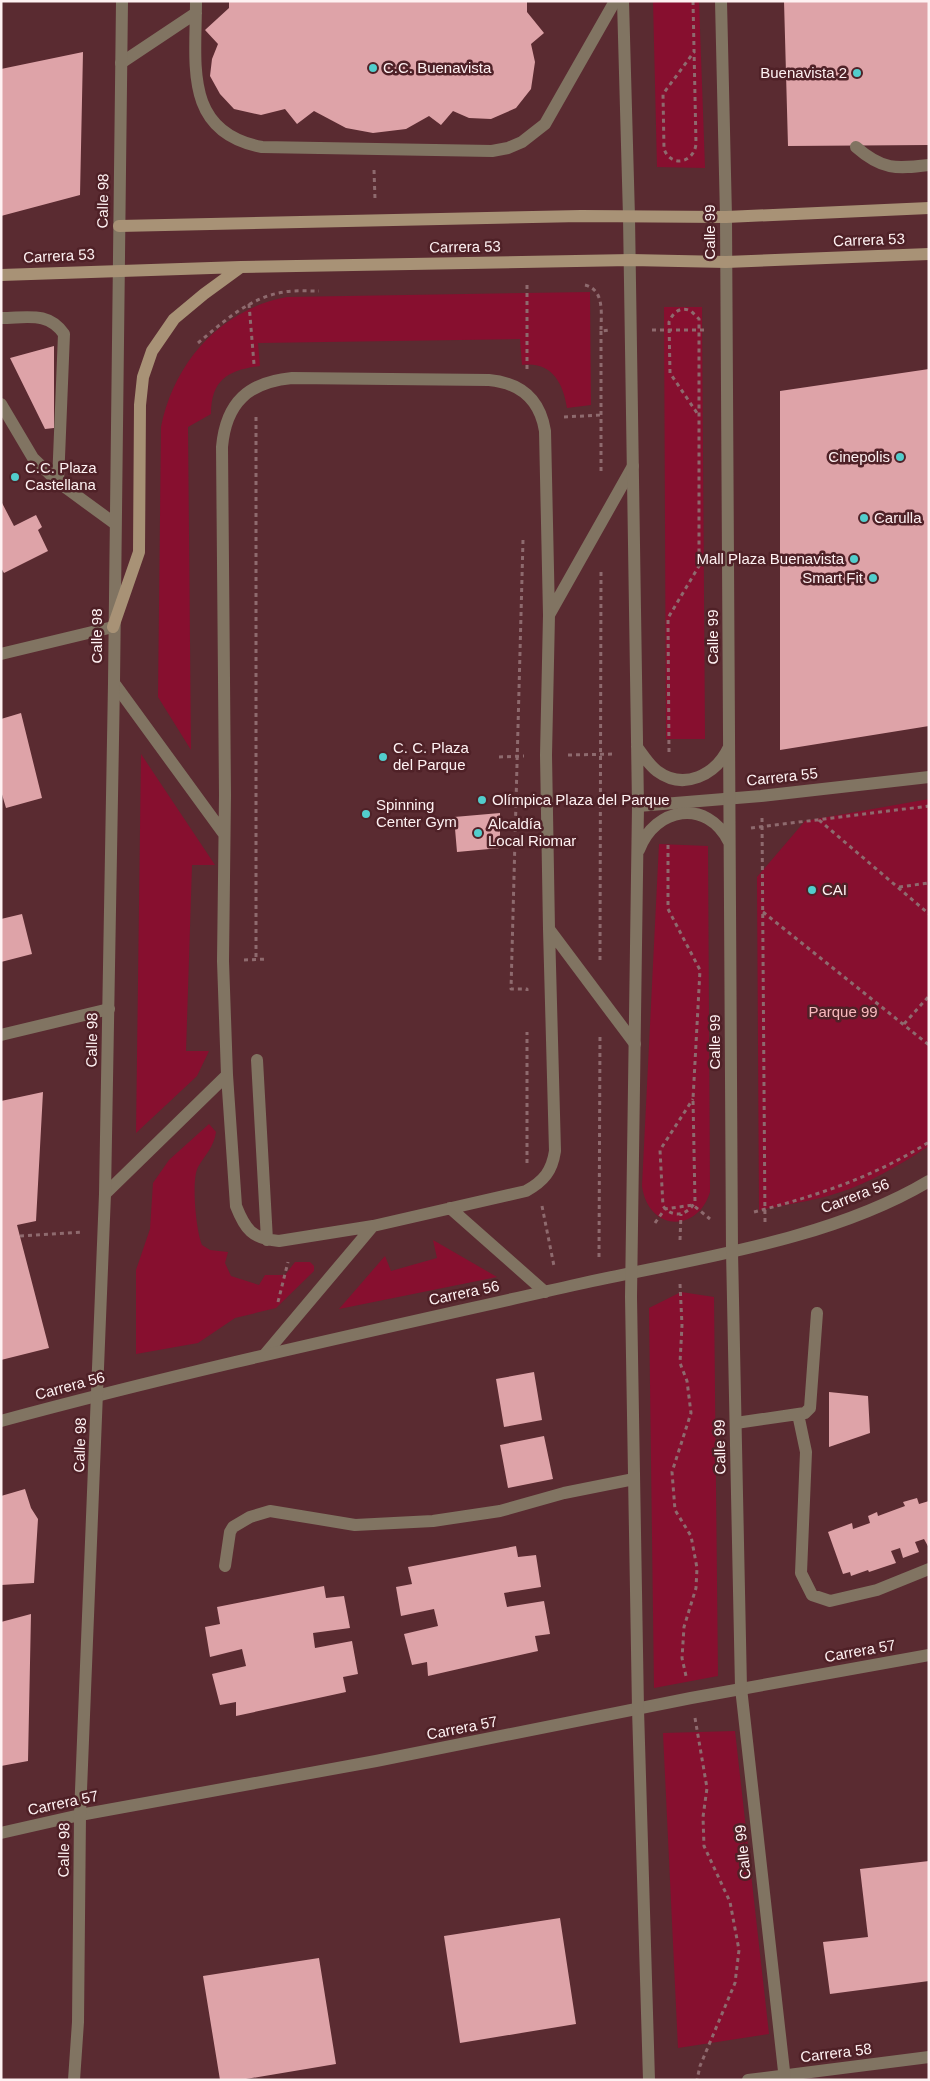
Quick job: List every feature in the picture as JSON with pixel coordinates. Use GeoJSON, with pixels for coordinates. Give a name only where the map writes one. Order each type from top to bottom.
{"type":"FeatureCollection","features":[{"type":"Feature","properties":{"kind":"main road","name":"Carrera 53"},"geometry":{"type":"LineString","coordinates":[[119,226],[726,217],[929,208]]}},
{"type":"Feature","properties":{"kind":"main road","name":"Carrera 53"},"geometry":{"type":"LineString","coordinates":[[1,275],[119,269],[241,266],[631,260],[726,262],[929,254]]}},
{"type":"Feature","properties":{"kind":"main road"},"geometry":{"type":"LineString","coordinates":[[113,627],[139,552],[140,406],[144,377],[152,351],[174,319],[241,266]]}},
{"type":"Feature","properties":{"kind":"street","name":"Calle 98"},"geometry":{"type":"LineString","coordinates":[[74,2080],[78,2022],[80,1815],[105,1194],[114,684],[114,524],[122,1]]}},
{"type":"Feature","properties":{"kind":"street"},"geometry":{"type":"LineString","coordinates":[[196,7],[200,100],[210,119],[225,134],[242,143],[262,147],[492,151],[508,148],[522,142],[545,124],[615,1]]}},
{"type":"Feature","properties":{"kind":"street"},"geometry":{"type":"LineString","coordinates":[[623,1],[631,260],[638,806],[632,1274],[634,1479],[638,1710],[649,2080]]}},
{"type":"Feature","properties":{"kind":"street","name":"Calle 99"},"geometry":{"type":"LineString","coordinates":[[721,1],[727,330],[732,1251],[741,1688],[785,2078]]}},
{"type":"Feature","properties":{"kind":"street"},"geometry":{"type":"LineString","coordinates":[[121,63],[196,7]]}},
{"type":"Feature","properties":{"kind":"street"},"geometry":{"type":"LineString","coordinates":[[856,147],[868,157],[890,168],[929,166]]}},
{"type":"Feature","properties":{"kind":"street"},"geometry":{"type":"LineString","coordinates":[[1,318],[44,318],[56,323],[64,334],[58,482]]}},
{"type":"Feature","properties":{"kind":"street"},"geometry":{"type":"LineString","coordinates":[[292,378],[489,380],[504,381],[526,393],[536,404],[543,418],[545,431],[549,615],[546,755],[555,1151],[553,1164],[547,1176],[526,1191],[373,1226],[294,1239],[266,1240],[252,1234],[243,1224],[236,1206],[227,1075],[223,961],[222,447],[223,430],[229,414],[241,398],[256,386],[272,380],[292,378]]}},
{"type":"Feature","properties":{"kind":"street"},"geometry":{"type":"LineString","coordinates":[[1,404],[33,458],[58,482],[114,524]]}},
{"type":"Feature","properties":{"kind":"street"},"geometry":{"type":"LineString","coordinates":[[549,615],[633,466]]}},
{"type":"Feature","properties":{"kind":"street"},"geometry":{"type":"LineString","coordinates":[[1,654],[113,627]]}},
{"type":"Feature","properties":{"kind":"street"},"geometry":{"type":"LineString","coordinates":[[114,684],[224,834]]}},
{"type":"Feature","properties":{"kind":"street"},"geometry":{"type":"LineString","coordinates":[[637,747],[656,770],[668,778],[683,780],[699,778],[712,771],[723,760],[730,746]]}},
{"type":"Feature","properties":{"kind":"street","name":"Carrera 55"},"geometry":{"type":"LineString","coordinates":[[638,806],[929,776]]}},
{"type":"Feature","properties":{"kind":"street"},"geometry":{"type":"LineString","coordinates":[[637,854],[643,838],[654,825],[668,816],[683,812],[698,814],[712,820],[723,830],[730,844]]}},
{"type":"Feature","properties":{"kind":"street"},"geometry":{"type":"LineString","coordinates":[[550,929],[635,1044]]}},
{"type":"Feature","properties":{"kind":"street"},"geometry":{"type":"LineString","coordinates":[[1,1035],[109,1009]]}},
{"type":"Feature","properties":{"kind":"street"},"geometry":{"type":"LineString","coordinates":[[257,1060],[266,1240]]}},
{"type":"Feature","properties":{"kind":"street"},"geometry":{"type":"LineString","coordinates":[[105,1194],[227,1075]]}},
{"type":"Feature","properties":{"kind":"street","name":"Carrera 56"},"geometry":{"type":"LineString","coordinates":[[1,1422],[98,1395],[266,1353],[632,1274],[785,1238],[868,1211],[929,1181]]}},
{"type":"Feature","properties":{"kind":"street"},"geometry":{"type":"LineString","coordinates":[[450,1208],[545,1292]]}},
{"type":"Feature","properties":{"kind":"street"},"geometry":{"type":"LineString","coordinates":[[266,1353],[373,1226]]}},
{"type":"Feature","properties":{"kind":"street"},"geometry":{"type":"LineString","coordinates":[[736,1423],[798,1414],[810,1408],[817,1313]]}},
{"type":"Feature","properties":{"kind":"street"},"geometry":{"type":"LineString","coordinates":[[798,1414],[806,1452],[801,1573],[812,1595],[830,1600],[877,1590],[929,1569]]}},
{"type":"Feature","properties":{"kind":"street"},"geometry":{"type":"LineString","coordinates":[[225,1566],[230,1532],[233,1527],[250,1517],[270,1511],[355,1525],[433,1521],[500,1511],[564,1494],[634,1479]]}},
{"type":"Feature","properties":{"kind":"street","name":"Carrera 57"},"geometry":{"type":"LineString","coordinates":[[1,1833],[80,1815],[376,1761],[741,1688],[929,1655]]}},
{"type":"Feature","properties":{"kind":"street","name":"Carrera 58"},"geometry":{"type":"LineString","coordinates":[[748,2080],[785,2078],[929,2057]]}},
{"type":"Feature","properties":{"kind":"path"},"geometry":{"type":"LineString","coordinates":[[693,1],[694,52],[695,150],[684,161],[675,161],[667,156],[664,149],[663,94],[694,52]]}},
{"type":"Feature","properties":{"kind":"path"},"geometry":{"type":"LineString","coordinates":[[526,393],[527,284]]}},
{"type":"Feature","properties":{"kind":"path"},"geometry":{"type":"LineString","coordinates":[[517,285],[536,284]]}},
{"type":"Feature","properties":{"kind":"path"},"geometry":{"type":"LineString","coordinates":[[583,284],[594,289],[600,300],[601,484]]}},
{"type":"Feature","properties":{"kind":"path"},"geometry":{"type":"LineString","coordinates":[[198,344],[249,304],[284,292],[323,290]]}},
{"type":"Feature","properties":{"kind":"path"},"geometry":{"type":"LineString","coordinates":[[249,304],[256,386],[256,960]]}},
{"type":"Feature","properties":{"kind":"path"},"geometry":{"type":"LineString","coordinates":[[668,778],[668,618],[699,566],[699,319],[687,309],[672,315],[668,330],[670,373],[698,416]]}},
{"type":"Feature","properties":{"kind":"path"},"geometry":{"type":"LineString","coordinates":[[601,331],[727,330]]}},
{"type":"Feature","properties":{"kind":"path"},"geometry":{"type":"LineString","coordinates":[[523,538],[511,988],[527,989],[527,999]]}},
{"type":"Feature","properties":{"kind":"path"},"geometry":{"type":"LineString","coordinates":[[599,1246],[601,562]]}},
{"type":"Feature","properties":{"kind":"path"},"geometry":{"type":"LineString","coordinates":[[929,806],[762,826],[765,1209],[852,1182],[899,1161],[929,1142]]}},
{"type":"Feature","properties":{"kind":"path"},"geometry":{"type":"LineString","coordinates":[[668,816],[668,909],[700,970],[693,1099],[693,1205]]}},
{"type":"Feature","properties":{"kind":"path"},"geometry":{"type":"LineString","coordinates":[[818,820],[929,914]]}},
{"type":"Feature","properties":{"kind":"path"},"geometry":{"type":"LineString","coordinates":[[898,888],[929,883]]}},
{"type":"Feature","properties":{"kind":"path"},"geometry":{"type":"LineString","coordinates":[[763,912],[929,1045]]}},
{"type":"Feature","properties":{"kind":"path"},"geometry":{"type":"LineString","coordinates":[[904,1024],[929,996]]}},
{"type":"Feature","properties":{"kind":"path"},"geometry":{"type":"LineString","coordinates":[[527,1028],[526,1162],[538,1184],[554,1266]]}},
{"type":"Feature","properties":{"kind":"path"},"geometry":{"type":"LineString","coordinates":[[651,1228],[665,1209],[660,1150],[693,1099]]}},
{"type":"Feature","properties":{"kind":"path"},"geometry":{"type":"LineString","coordinates":[[665,1209],[671,1213],[681,1214],[693,1205]]}},
{"type":"Feature","properties":{"kind":"path"},"geometry":{"type":"LineString","coordinates":[[665,1209],[693,1205],[714,1222]]}},
{"type":"Feature","properties":{"kind":"path"},"geometry":{"type":"LineString","coordinates":[[20,1236],[104,1230]]}},
{"type":"Feature","properties":{"kind":"path"},"geometry":{"type":"LineString","coordinates":[[277,1304],[294,1239]]}},
{"type":"Feature","properties":{"kind":"path"},"geometry":{"type":"LineString","coordinates":[[681,1292],[680,1362],[687,1381],[692,1413],[672,1472],[675,1510],[691,1536],[697,1568],[696,1588],[684,1627],[682,1658],[692,1698],[707,1788],[703,1817],[704,1846],[730,1902],[739,1950],[735,1984],[700,2066],[697,2080]]}},
{"type":"Feature","properties":{"kind":"green space"},"geometry":{"type":"Polygon","coordinates":[[[653,1],[699,1],[705,168],[657,167],[653,1]]]}},
{"type":"Feature","properties":{"kind":"green space"},"geometry":{"type":"Polygon","coordinates":[[[590,292],[591,405],[567,408],[559,382],[554,375],[541,366],[522,365],[520,339],[258,343],[260,366],[239,370],[224,378],[218,384],[214,392],[211,414],[188,427],[191,750],[158,697],[161,427],[167,403],[177,381],[189,360],[204,342],[241,313],[263,303],[287,297],[590,292]]]}},
{"type":"Feature","properties":{"kind":"green space"},"geometry":{"type":"Polygon","coordinates":[[[664,307],[702,307],[705,739],[666,739],[664,307]]]}},
{"type":"Feature","properties":{"kind":"green space"},"geometry":{"type":"Polygon","coordinates":[[[141,754],[215,865],[192,865],[186,1051],[209,1051],[197,1076],[136,1133],[141,754]]]}},
{"type":"Feature","properties":{"kind":"green space","name":"Parque 99"},"geometry":{"type":"Polygon","coordinates":[[[929,799],[929,1146],[890,1170],[849,1189],[812,1200],[759,1210],[757,877],[805,821],[929,799]]]}},
{"type":"Feature","properties":{"kind":"green space"},"geometry":{"type":"Polygon","coordinates":[[[659,844],[708,846],[710,1192],[704,1206],[695,1215],[673,1222],[663,1219],[653,1212],[646,1201],[642,1186],[659,844]]]}},
{"type":"Feature","properties":{"kind":"green space"},"geometry":{"type":"Polygon","coordinates":[[[209,1124],[216,1132],[215,1137],[198,1167],[195,1183],[196,1218],[202,1245],[210,1250],[228,1252],[225,1263],[231,1276],[259,1285],[265,1275],[285,1275],[295,1262],[310,1262],[314,1266],[314,1271],[276,1308],[235,1318],[198,1343],[136,1354],[136,1270],[150,1229],[153,1183],[169,1160],[209,1124]]]}},
{"type":"Feature","properties":{"kind":"green space"},"geometry":{"type":"Polygon","coordinates":[[[433,1240],[497,1277],[339,1309],[385,1256],[391,1271],[437,1258],[433,1240]]]}},
{"type":"Feature","properties":{"kind":"green space"},"geometry":{"type":"Polygon","coordinates":[[[681,1292],[714,1297],[718,1676],[654,1688],[649,1308],[681,1292]]]}},
{"type":"Feature","properties":{"kind":"green space"},"geometry":{"type":"Polygon","coordinates":[[[735,1731],[769,2034],[678,2048],[663,1733],[735,1731]]]}},
{"type":"Feature","properties":{"kind":"building","name":"C.C. Buenavista"},"geometry":{"type":"Polygon","coordinates":[[[229,1],[527,1],[527,12],[544,33],[531,44],[535,62],[531,89],[516,108],[491,119],[469,118],[453,111],[441,125],[429,116],[406,129],[373,133],[346,128],[314,111],[297,124],[285,109],[261,115],[234,109],[220,94],[210,76],[212,59],[218,44],[205,30],[229,8],[229,1]]]}},
{"type":"Feature","properties":{"kind":"building","name":"Buenavista 2"},"geometry":{"type":"Polygon","coordinates":[[[784,1],[929,1],[929,145],[788,146],[784,1]]]}},
{"type":"Feature","properties":{"kind":"building"},"geometry":{"type":"Polygon","coordinates":[[[83,52],[80,195],[1,216],[1,69],[83,52]]]}},
{"type":"Feature","properties":{"kind":"building"},"geometry":{"type":"Polygon","coordinates":[[[54,346],[54,428],[45,429],[10,358],[54,346]]]}},
{"type":"Feature","properties":{"kind":"building","name":"Mall Plaza Buenavista"},"geometry":{"type":"Polygon","coordinates":[[[929,369],[929,726],[780,750],[780,391],[929,369]]]}},
{"type":"Feature","properties":{"kind":"building"},"geometry":{"type":"Polygon","coordinates":[[[1,501],[14,526],[36,515],[42,527],[38,530],[48,551],[4,573],[1,568],[1,501]]]}},
{"type":"Feature","properties":{"kind":"building"},"geometry":{"type":"Polygon","coordinates":[[[21,713],[42,798],[6,808],[1,791],[1,719],[21,713]]]}},
{"type":"Feature","properties":{"kind":"building","name":"Alcaldía Local Riomar"},"geometry":{"type":"Polygon","coordinates":[[[500,813],[500,848],[457,852],[454,817],[500,813]]]}},
{"type":"Feature","properties":{"kind":"building"},"geometry":{"type":"Polygon","coordinates":[[[22,914],[32,954],[1,962],[1,919],[22,914]]]}},
{"type":"Feature","properties":{"kind":"building"},"geometry":{"type":"Polygon","coordinates":[[[43,1092],[36,1221],[17,1225],[49,1348],[1,1360],[1,1101],[43,1092]]]}},
{"type":"Feature","properties":{"kind":"building"},"geometry":{"type":"Polygon","coordinates":[[[534,1372],[542,1420],[504,1427],[496,1379],[534,1372]]]}},
{"type":"Feature","properties":{"kind":"building"},"geometry":{"type":"Polygon","coordinates":[[[829,1392],[868,1396],[870,1433],[829,1447],[829,1392]]]}},
{"type":"Feature","properties":{"kind":"building"},"geometry":{"type":"Polygon","coordinates":[[[544,1436],[553,1479],[508,1488],[500,1445],[544,1436]]]}},
{"type":"Feature","properties":{"kind":"building"},"geometry":{"type":"Polygon","coordinates":[[[25,1489],[31,1508],[38,1519],[34,1583],[1,1585],[1,1496],[25,1489]]]}},
{"type":"Feature","properties":{"kind":"building"},"geometry":{"type":"Polygon","coordinates":[[[917,1498],[919,1504],[929,1501],[929,1548],[924,1539],[915,1542],[919,1552],[903,1558],[900,1548],[891,1551],[896,1563],[851,1576],[850,1572],[843,1574],[828,1532],[852,1523],[853,1529],[870,1523],[868,1516],[877,1512],[878,1516],[905,1506],[903,1502],[917,1498]]]}},
{"type":"Feature","properties":{"kind":"building"},"geometry":{"type":"Polygon","coordinates":[[[516,1546],[518,1557],[536,1555],[541,1587],[504,1593],[507,1607],[544,1601],[550,1634],[535,1636],[538,1651],[428,1676],[427,1662],[412,1665],[404,1634],[438,1626],[434,1609],[401,1616],[396,1587],[412,1584],[408,1567],[516,1546]]]}},
{"type":"Feature","properties":{"kind":"building"},"geometry":{"type":"Polygon","coordinates":[[[324,1586],[326,1598],[344,1596],[350,1628],[313,1633],[315,1648],[352,1641],[358,1674],[343,1677],[346,1692],[236,1716],[236,1702],[220,1705],[212,1674],[246,1666],[242,1649],[210,1657],[205,1627],[220,1624],[217,1607],[324,1586]]]}},
{"type":"Feature","properties":{"kind":"building"},"geometry":{"type":"Polygon","coordinates":[[[31,1614],[28,1761],[1,1766],[1,1622],[31,1614]]]}},
{"type":"Feature","properties":{"kind":"building"},"geometry":{"type":"Polygon","coordinates":[[[929,1861],[929,1981],[830,1994],[823,1942],[868,1937],[860,1869],[929,1861]]]}},
{"type":"Feature","properties":{"kind":"building"},"geometry":{"type":"Polygon","coordinates":[[[560,1918],[576,2024],[460,2043],[444,1936],[560,1918]]]}},
{"type":"Feature","properties":{"kind":"building"},"geometry":{"type":"Polygon","coordinates":[[[319,1958],[336,2064],[240,2080],[220,2080],[203,1976],[319,1958]]]}},
{"type":"Feature","properties":{"kind":"place","name":"C.C. Buenavista"},"geometry":{"type":"Point","coordinates":[373,68]}},
{"type":"Feature","properties":{"kind":"place","name":"Buenavista 2"},"geometry":{"type":"Point","coordinates":[857,73]}},
{"type":"Feature","properties":{"kind":"place","name":"Cinepolis"},"geometry":{"type":"Point","coordinates":[900,457]}},
{"type":"Feature","properties":{"kind":"place","name":"C.C. Plaza Castellana"},"geometry":{"type":"Point","coordinates":[15,477]}},
{"type":"Feature","properties":{"kind":"place","name":"Carulla"},"geometry":{"type":"Point","coordinates":[864,518]}},
{"type":"Feature","properties":{"kind":"place","name":"Mall Plaza Buenavista"},"geometry":{"type":"Point","coordinates":[854,559]}},
{"type":"Feature","properties":{"kind":"place","name":"Smart Fit"},"geometry":{"type":"Point","coordinates":[873,578]}},
{"type":"Feature","properties":{"kind":"place","name":"C. C. Plaza del Parque"},"geometry":{"type":"Point","coordinates":[383,757]}},
{"type":"Feature","properties":{"kind":"place","name":"Olímpica Plaza del Parque"},"geometry":{"type":"Point","coordinates":[482,800]}},
{"type":"Feature","properties":{"kind":"place","name":"Spinning Center Gym"},"geometry":{"type":"Point","coordinates":[366,814]}},
{"type":"Feature","properties":{"kind":"place","name":"Alcaldía Local Riomar"},"geometry":{"type":"Point","coordinates":[478,833]}},
{"type":"Feature","properties":{"kind":"place","name":"CAI"},"geometry":{"type":"Point","coordinates":[812,890]}}]}
